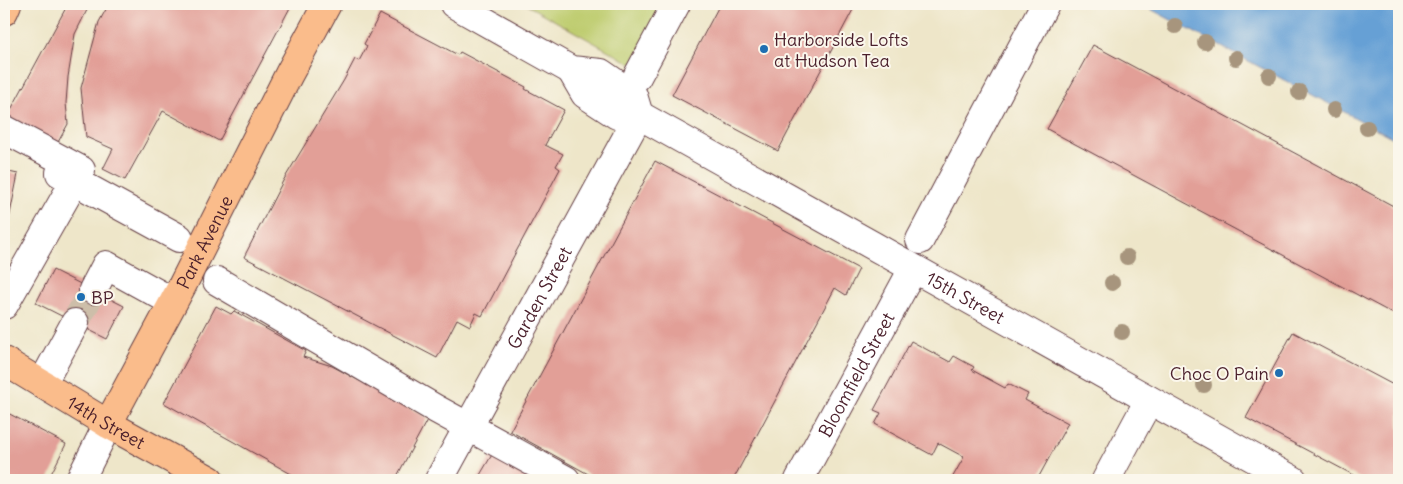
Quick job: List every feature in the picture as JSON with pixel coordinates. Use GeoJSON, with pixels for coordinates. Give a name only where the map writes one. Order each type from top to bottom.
{"type":"FeatureCollection","features":[{"type":"Feature","properties":{"kind":"main road"},"geometry":{"type":"LineString","coordinates":[[4,11],[7,4]]}},
{"type":"Feature","properties":{"kind":"main road","name":"Park Avenue"},"geometry":{"type":"LineString","coordinates":[[108,424],[174,302],[289,74],[327,4]]}},
{"type":"Feature","properties":{"kind":"main road","name":"14th Street"},"geometry":{"type":"LineString","coordinates":[[4,361],[108,424],[210,480]]}},
{"type":"Feature","properties":{"kind":"street"},"geometry":{"type":"LineString","coordinates":[[454,4],[571,70],[601,72],[634,95],[639,116]]}},
{"type":"Feature","properties":{"kind":"street"},"geometry":{"type":"LineString","coordinates":[[637,77],[676,4]]}},
{"type":"Feature","properties":{"kind":"street"},"geometry":{"type":"LineString","coordinates":[[920,240],[1045,4]]}},
{"type":"Feature","properties":{"kind":"street","name":"15th Street"},"geometry":{"type":"LineString","coordinates":[[639,116],[1294,480]]}},
{"type":"Feature","properties":{"kind":"street","name":"Garden Street"},"geometry":{"type":"LineString","coordinates":[[439,480],[639,116]]}},
{"type":"Feature","properties":{"kind":"street"},"geometry":{"type":"LineString","coordinates":[[4,129],[179,238]]}},
{"type":"Feature","properties":{"kind":"street"},"geometry":{"type":"LineString","coordinates":[[4,142],[78,175],[206,240]]}},
{"type":"Feature","properties":{"kind":"street"},"geometry":{"type":"LineString","coordinates":[[4,306],[12,270],[78,175]]}},
{"type":"Feature","properties":{"kind":"street"},"geometry":{"type":"LineString","coordinates":[[93,290],[106,265],[174,302]]}},
{"type":"Feature","properties":{"kind":"street","name":"Bloomfield Street"},"geometry":{"type":"LineString","coordinates":[[799,480],[913,269]]}},
{"type":"Feature","properties":{"kind":"street"},"geometry":{"type":"LineString","coordinates":[[217,282],[467,427],[566,480]]}},
{"type":"Feature","properties":{"kind":"street"},"geometry":{"type":"LineString","coordinates":[[42,384],[75,323]]}},
{"type":"Feature","properties":{"kind":"street"},"geometry":{"type":"LineString","coordinates":[[1106,480],[1149,400]]}},
{"type":"Feature","properties":{"kind":"street","name":"Park Avenue"},"geometry":{"type":"LineString","coordinates":[[80,480],[108,424]]}},
{"type":"Feature","properties":{"kind":"green space"},"geometry":{"type":"Polygon","coordinates":[[[525,4],[668,4],[632,64],[525,4]]]}},
{"type":"Feature","properties":{"kind":"water"},"geometry":{"type":"Polygon","coordinates":[[[1141,4],[1399,4],[1399,141],[1141,4]]]}},
{"type":"Feature","properties":{"kind":"building"},"geometry":{"type":"Polygon","coordinates":[[[68,4],[90,4],[75,34],[68,77],[66,103],[68,124],[57,144],[7,117],[68,4]]]}},
{"type":"Feature","properties":{"kind":"building"},"geometry":{"type":"Polygon","coordinates":[[[109,4],[292,4],[219,141],[163,111],[125,180],[103,169],[113,149],[86,137],[81,88],[99,22],[109,4]]]}},
{"type":"Feature","properties":{"kind":"building","name":"Harborside Lofts at Hudson Tea"},"geometry":{"type":"Polygon","coordinates":[[[720,4],[856,4],[778,151],[672,95],[720,4]]]}},
{"type":"Feature","properties":{"kind":"building"},"geometry":{"type":"Polygon","coordinates":[[[380,14],[458,55],[460,52],[526,87],[525,89],[564,110],[545,145],[563,154],[556,166],[560,169],[482,316],[476,313],[470,326],[457,319],[437,358],[244,257],[283,181],[355,59],[359,61],[367,46],[364,44],[380,14]]]}},
{"type":"Feature","properties":{"kind":"building"},"geometry":{"type":"Polygon","coordinates":[[[1093,45],[1399,209],[1399,317],[1047,129],[1093,45]]]}},
{"type":"Feature","properties":{"kind":"building"},"geometry":{"type":"Polygon","coordinates":[[[655,161],[859,269],[846,295],[835,288],[733,480],[599,480],[510,431],[655,161]]]}},
{"type":"Feature","properties":{"kind":"building"},"geometry":{"type":"Polygon","coordinates":[[[4,171],[18,174],[5,239],[4,239],[4,171]]]}},
{"type":"Feature","properties":{"kind":"building"},"geometry":{"type":"Polygon","coordinates":[[[53,270],[124,306],[107,339],[36,303],[53,270]]]}},
{"type":"Feature","properties":{"kind":"building"},"geometry":{"type":"Polygon","coordinates":[[[216,306],[231,314],[234,311],[306,351],[303,357],[332,366],[428,418],[395,480],[302,480],[164,403],[216,306]]]}},
{"type":"Feature","properties":{"kind":"building"},"geometry":{"type":"Polygon","coordinates":[[[1293,332],[1399,388],[1399,480],[1363,480],[1246,418],[1293,332]]]}},
{"type":"Feature","properties":{"kind":"building"},"geometry":{"type":"Polygon","coordinates":[[[911,341],[950,362],[954,356],[974,367],[972,370],[1005,388],[1008,384],[1028,394],[1025,400],[1068,423],[1037,480],[951,480],[964,457],[938,443],[932,455],[875,424],[881,413],[874,410],[911,341]]]}},
{"type":"Feature","properties":{"kind":"building"},"geometry":{"type":"Polygon","coordinates":[[[4,411],[66,444],[48,480],[4,480],[4,411]]]}},
{"type":"Feature","properties":{"kind":"building"},"geometry":{"type":"Polygon","coordinates":[[[493,453],[545,480],[477,480],[493,453]]]}},
{"type":"Feature","properties":{"kind":"tunnel"},"geometry":{"type":"LineString","coordinates":[[75,323],[93,290]]}},
{"type":"Feature","properties":{"kind":"place","name":"Harborside Lofts at Hudson Tea"},"geometry":{"type":"Point","coordinates":[764,49]}},
{"type":"Feature","properties":{"kind":"place","name":"BP"},"geometry":{"type":"Point","coordinates":[81,297]}},
{"type":"Feature","properties":{"kind":"place","name":"Choc O Pain"},"geometry":{"type":"Point","coordinates":[1279,373]}}]}
